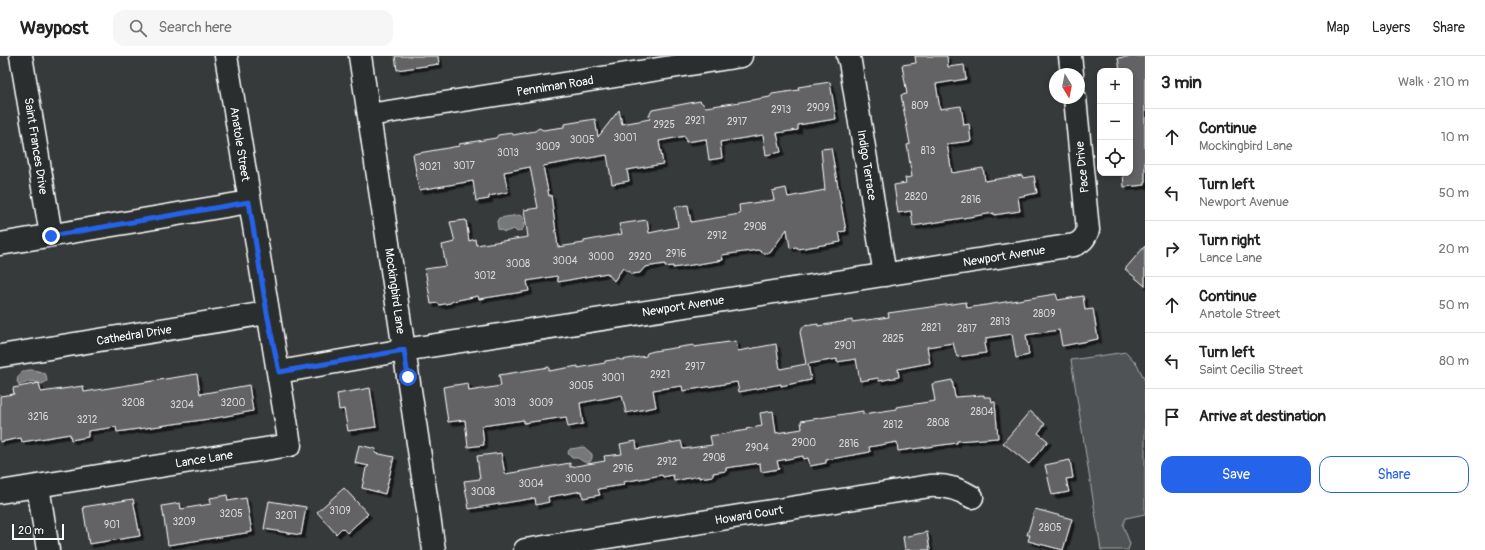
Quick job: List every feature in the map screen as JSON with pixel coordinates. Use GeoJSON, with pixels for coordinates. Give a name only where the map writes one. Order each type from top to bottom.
{"type":"FeatureCollection","features":[{"type":"Feature","properties":{"kind":"street","name":"Saint Frances Drive"},"geometry":{"type":"LineString","coordinates":[[21,56],[51,236]]}},
{"type":"Feature","properties":{"kind":"street","name":"Anatole Street"},"geometry":{"type":"LineString","coordinates":[[226,56],[269,320]]}},
{"type":"Feature","properties":{"kind":"street","name":"Mockingbird Lane"},"geometry":{"type":"LineString","coordinates":[[360,56],[434,550]]}},
{"type":"Feature","properties":{"kind":"street","name":"Penniman Road"},"geometry":{"type":"LineString","coordinates":[[369,115],[741,56]]}},
{"type":"Feature","properties":{"kind":"street","name":"Indigo Terrace"},"geometry":{"type":"LineString","coordinates":[[848,56],[885,275]]}},
{"type":"Feature","properties":{"kind":"street"},"geometry":{"type":"LineString","coordinates":[[1070,56],[1071,68]]}},
{"type":"Feature","properties":{"kind":"street","name":"Pace Drive"},"geometry":{"type":"LineString","coordinates":[[1076,104],[1088,230],[1085,236]]}},
{"type":"Feature","properties":{"kind":"street"},"geometry":{"type":"LineString","coordinates":[[0,244],[249,202]]}},
{"type":"Feature","properties":{"kind":"street","name":"Newport Avenue"},"geometry":{"type":"LineString","coordinates":[[279,372],[404,350],[1067,246],[1081,242],[1085,236]]}},
{"type":"Feature","properties":{"kind":"street","name":"Cathedral Drive"},"geometry":{"type":"LineString","coordinates":[[0,356],[269,320]]}},
{"type":"Feature","properties":{"kind":"street","name":"Lance Lane"},"geometry":{"type":"LineString","coordinates":[[0,492],[290,445],[279,372],[269,320]]}},
{"type":"Feature","properties":{"kind":"street"},"geometry":{"type":"LineString","coordinates":[[38,486],[48,550]]}},
{"type":"Feature","properties":{"kind":"street","name":"Howard Court"},"geometry":{"type":"LineString","coordinates":[[525,550],[930,486],[952,488],[964,492],[972,497]]}},
{"type":"Feature","properties":{"kind":"shaded area"},"geometry":{"type":"Polygon","coordinates":[[[519,215],[523,217],[524,227],[521,231],[517,232],[514,229],[505,232],[498,229],[497,221],[499,218],[519,215]]]}},
{"type":"Feature","properties":{"kind":"shaded area"},"geometry":{"type":"Polygon","coordinates":[[[1126,352],[1137,364],[1145,381],[1145,514],[1126,518],[1123,525],[1130,544],[1128,550],[1101,550],[1071,360],[1126,352]]]}},
{"type":"Feature","properties":{"kind":"shaded area"},"geometry":{"type":"Polygon","coordinates":[[[24,371],[38,371],[46,375],[47,381],[42,384],[32,381],[19,385],[17,381],[19,375],[24,371]]]}},
{"type":"Feature","properties":{"kind":"shaded area"},"geometry":{"type":"Polygon","coordinates":[[[584,447],[592,454],[590,462],[584,462],[578,458],[572,458],[569,455],[568,452],[570,449],[584,447]]]}},
{"type":"Feature","properties":{"kind":"building"},"geometry":{"type":"Polygon","coordinates":[[[395,56],[438,56],[439,64],[397,70],[395,56]]]}},
{"type":"Feature","properties":{"kind":"building"},"geometry":{"type":"Polygon","coordinates":[[[915,56],[947,56],[948,67],[964,65],[966,79],[936,84],[940,109],[961,106],[964,125],[969,124],[971,141],[947,144],[952,173],[983,168],[985,181],[1022,175],[1023,178],[1034,176],[1037,193],[1018,197],[1020,211],[994,215],[994,213],[913,226],[911,211],[898,213],[894,185],[906,183],[905,178],[912,177],[907,145],[910,144],[901,95],[907,94],[902,65],[916,63],[915,56]]]}},
{"type":"Feature","properties":{"kind":"building"},"geometry":{"type":"Polygon","coordinates":[[[1145,56],[1145,185],[1124,187],[1123,176],[1133,176],[1133,68],[1120,68],[1118,58],[1145,56]]]}},
{"type":"Feature","properties":{"kind":"building"},"geometry":{"type":"Polygon","coordinates":[[[830,82],[836,119],[798,125],[798,130],[777,133],[781,152],[766,155],[763,135],[720,142],[722,158],[709,160],[706,139],[686,142],[685,136],[659,141],[663,164],[627,170],[629,181],[612,184],[607,155],[543,166],[549,196],[551,195],[558,247],[584,243],[584,241],[622,234],[619,224],[647,220],[649,233],[678,227],[675,207],[688,205],[691,222],[740,214],[739,205],[774,200],[772,191],[786,188],[788,197],[825,190],[821,149],[831,148],[846,231],[839,232],[841,242],[798,249],[797,247],[790,248],[787,229],[770,253],[763,253],[758,250],[722,255],[723,260],[673,268],[673,266],[665,267],[665,264],[645,267],[640,273],[632,274],[623,268],[614,281],[607,273],[558,282],[557,276],[527,281],[529,291],[479,299],[478,296],[439,305],[438,303],[431,304],[425,269],[446,266],[442,245],[455,242],[450,222],[466,220],[469,241],[475,239],[476,245],[528,237],[524,210],[538,208],[530,167],[504,172],[508,192],[489,196],[489,199],[476,201],[473,181],[419,190],[413,154],[496,138],[498,135],[512,133],[513,135],[535,131],[539,128],[543,130],[564,127],[564,124],[595,119],[598,137],[619,110],[622,124],[650,119],[649,116],[652,110],[700,101],[706,107],[740,102],[770,97],[772,94],[799,90],[798,87],[830,82]]]}},
{"type":"Feature","properties":{"kind":"building"},"geometry":{"type":"Polygon","coordinates":[[[1145,246],[1145,286],[1125,269],[1145,246]]]}},
{"type":"Feature","properties":{"kind":"building"},"geometry":{"type":"Polygon","coordinates":[[[1056,294],[1058,300],[1083,296],[1085,310],[1093,309],[1098,339],[1062,346],[1059,330],[1026,335],[1029,355],[1016,358],[1012,334],[986,338],[986,344],[984,344],[986,353],[957,357],[953,343],[927,347],[930,363],[898,369],[899,377],[879,381],[878,378],[860,381],[856,359],[837,362],[837,359],[808,364],[811,380],[781,386],[781,384],[739,392],[737,382],[683,391],[682,386],[653,390],[656,407],[626,413],[622,395],[580,403],[583,424],[568,427],[566,417],[524,423],[524,420],[482,426],[484,445],[468,447],[465,420],[448,422],[443,387],[468,383],[469,391],[501,386],[499,375],[549,367],[549,371],[578,366],[578,368],[605,363],[605,361],[646,356],[647,353],[654,351],[736,341],[738,351],[776,344],[780,369],[806,364],[800,332],[804,326],[818,324],[818,326],[852,320],[852,322],[889,317],[888,313],[966,302],[967,308],[1056,294]]]}},
{"type":"Feature","properties":{"kind":"building"},"geometry":{"type":"Polygon","coordinates":[[[197,374],[200,394],[249,385],[253,411],[216,418],[117,432],[116,427],[88,431],[88,437],[71,440],[70,434],[22,442],[21,438],[0,442],[0,396],[14,394],[13,388],[39,383],[41,392],[83,386],[84,392],[197,374]]]}},
{"type":"Feature","properties":{"kind":"building"},"geometry":{"type":"Polygon","coordinates":[[[952,380],[955,397],[984,395],[984,397],[991,397],[992,402],[995,402],[998,438],[957,441],[957,443],[898,451],[897,442],[869,447],[870,452],[826,460],[826,463],[810,466],[808,458],[803,459],[803,456],[777,461],[779,469],[761,472],[760,463],[726,468],[726,471],[713,473],[713,476],[699,478],[699,476],[674,481],[673,475],[663,477],[662,475],[623,482],[624,485],[598,489],[600,495],[583,498],[582,491],[548,497],[549,502],[536,505],[535,498],[469,509],[464,481],[480,479],[477,456],[501,453],[505,474],[570,463],[570,467],[605,461],[604,456],[622,454],[620,444],[636,441],[637,449],[681,441],[683,449],[712,445],[710,436],[762,426],[760,413],[773,411],[776,433],[802,429],[801,421],[863,411],[863,414],[897,409],[896,407],[935,401],[932,384],[952,380]]]}},
{"type":"Feature","properties":{"kind":"building"},"geometry":{"type":"Polygon","coordinates":[[[370,388],[376,427],[348,431],[344,409],[339,410],[337,394],[370,388]]]}},
{"type":"Feature","properties":{"kind":"building"},"geometry":{"type":"Polygon","coordinates":[[[1030,411],[1045,424],[1038,433],[1048,441],[1029,464],[1003,443],[1030,411]]]}},
{"type":"Feature","properties":{"kind":"building"},"geometry":{"type":"Polygon","coordinates":[[[359,445],[376,449],[375,453],[394,457],[385,494],[362,488],[366,468],[369,466],[355,463],[359,445]]]}},
{"type":"Feature","properties":{"kind":"building"},"geometry":{"type":"Polygon","coordinates":[[[1070,460],[1073,478],[1066,479],[1069,492],[1052,495],[1045,465],[1070,460]]]}},
{"type":"Feature","properties":{"kind":"building"},"geometry":{"type":"Polygon","coordinates":[[[344,488],[368,514],[347,533],[342,528],[336,534],[317,512],[344,488]]]}},
{"type":"Feature","properties":{"kind":"building"},"geometry":{"type":"Polygon","coordinates":[[[227,495],[228,501],[246,498],[252,532],[168,545],[162,506],[180,503],[181,509],[211,504],[210,498],[227,495]]]}},
{"type":"Feature","properties":{"kind":"building"},"geometry":{"type":"Polygon","coordinates":[[[133,499],[140,536],[89,544],[83,507],[133,499]]]}},
{"type":"Feature","properties":{"kind":"building"},"geometry":{"type":"Polygon","coordinates":[[[269,501],[306,507],[301,535],[264,529],[269,501]]]}},
{"type":"Feature","properties":{"kind":"building"},"geometry":{"type":"Polygon","coordinates":[[[1035,509],[1072,519],[1063,550],[1028,541],[1030,535],[1027,535],[1035,509]]]}},
{"type":"Feature","properties":{"kind":"building"},"geometry":{"type":"Polygon","coordinates":[[[927,532],[930,550],[905,550],[903,537],[927,532]]]}},
{"type":"Feature","properties":{"kind":"route"},"geometry":{"type":"LineString","coordinates":[[51,236],[249,202],[267,313],[279,372],[404,350],[408,377]]}}]}
